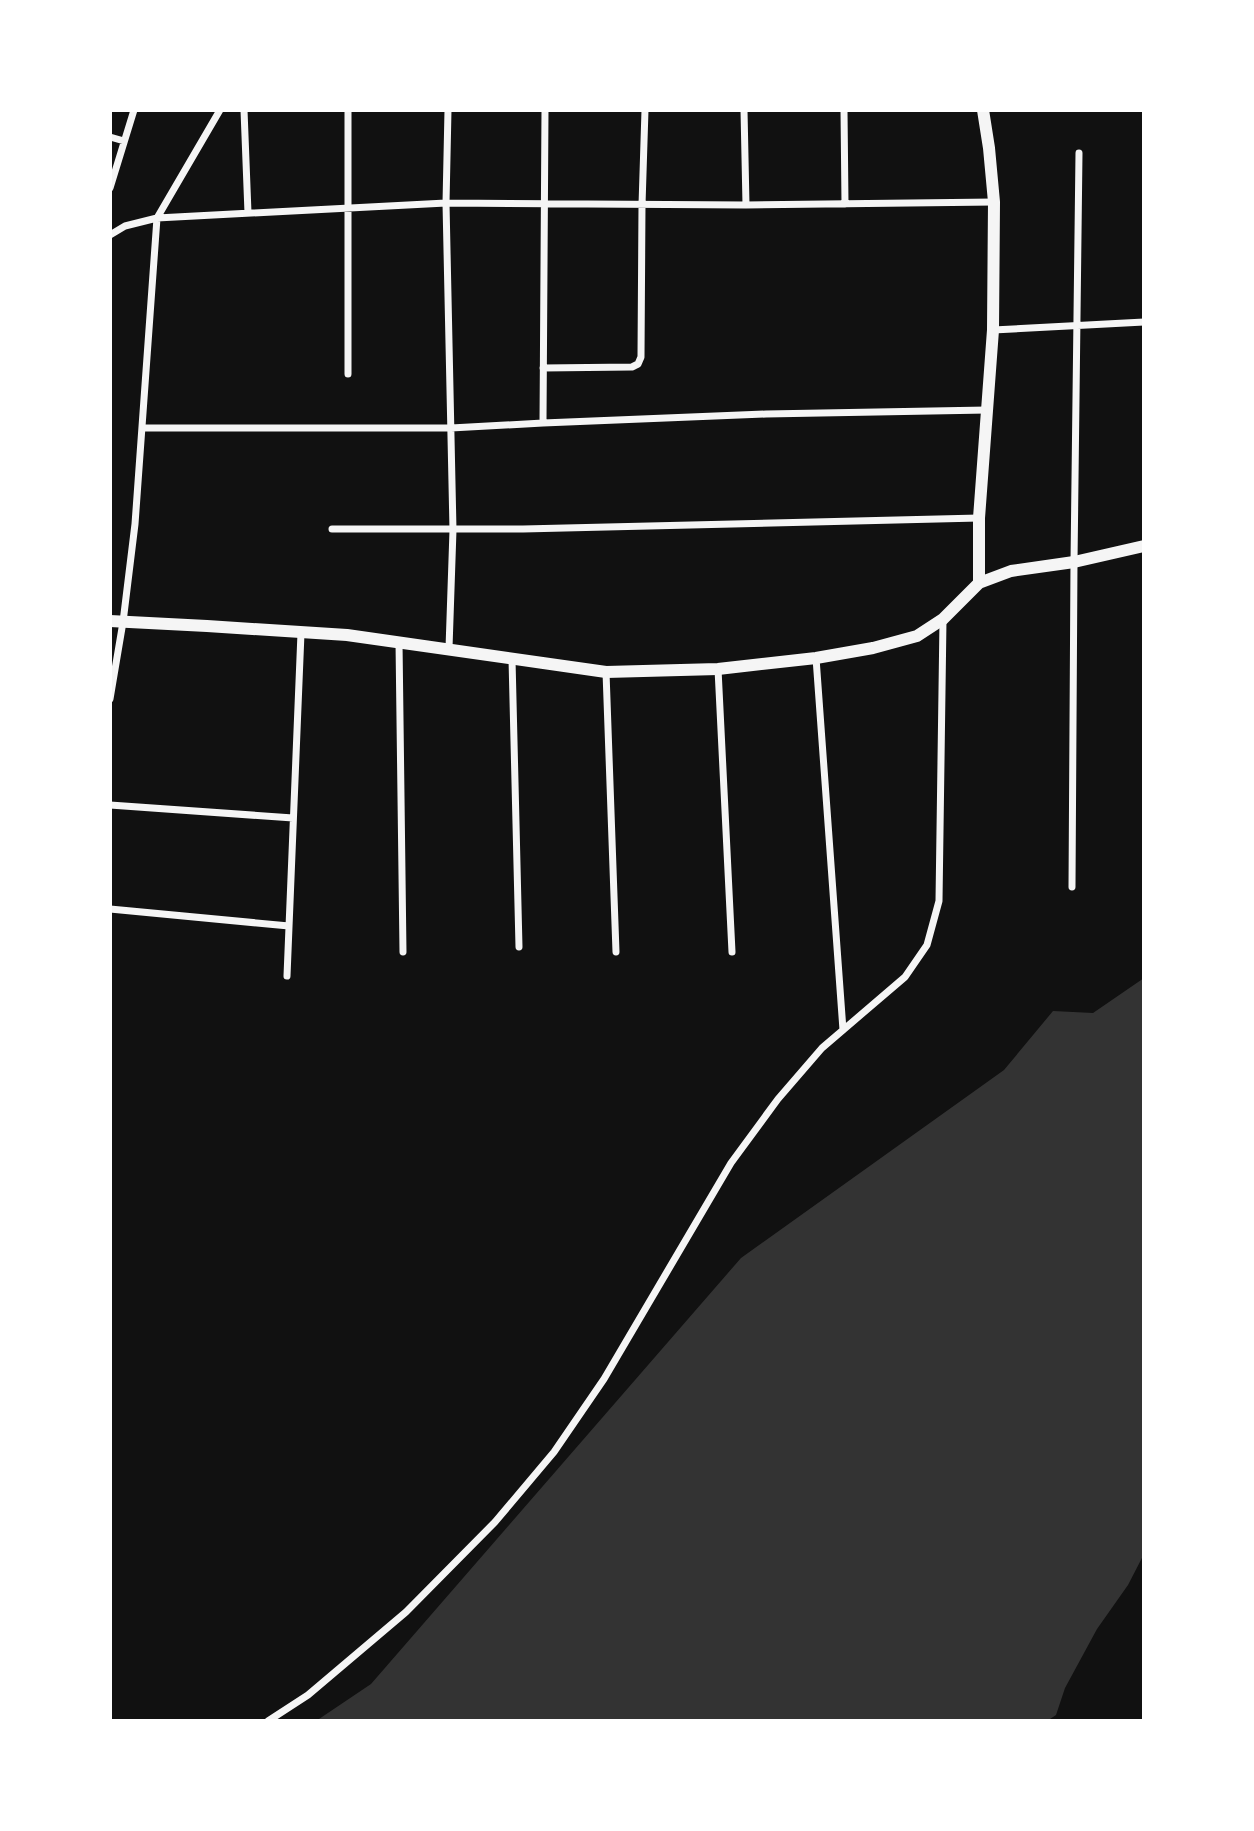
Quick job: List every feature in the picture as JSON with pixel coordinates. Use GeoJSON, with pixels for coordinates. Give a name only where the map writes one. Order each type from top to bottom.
{"type":"FeatureCollection","features":[{"type":"Feature","properties":{"kind":"street"},"geometry":{"type":"LineString","coordinates":[[110,188],[134,110]]}},
{"type":"Feature","properties":{"kind":"street"},"geometry":{"type":"LineString","coordinates":[[110,699],[117,622],[135,524],[157,218],[220,110]]}},
{"type":"Feature","properties":{"kind":"street"},"geometry":{"type":"LineString","coordinates":[[244,110],[248,213]]}},
{"type":"Feature","properties":{"kind":"street"},"geometry":{"type":"LineString","coordinates":[[348,110],[348,374]]}},
{"type":"Feature","properties":{"kind":"street"},"geometry":{"type":"LineString","coordinates":[[448,110],[446,203],[453,530],[449,648]]}},
{"type":"Feature","properties":{"kind":"street"},"geometry":{"type":"LineString","coordinates":[[543,423],[545,110]]}},
{"type":"Feature","properties":{"kind":"street"},"geometry":{"type":"LineString","coordinates":[[543,368],[632,367],[638,364],[641,357],[645,110]]}},
{"type":"Feature","properties":{"kind":"street"},"geometry":{"type":"LineString","coordinates":[[744,110],[746,205]]}},
{"type":"Feature","properties":{"kind":"street"},"geometry":{"type":"LineString","coordinates":[[844,110],[845,204]]}},
{"type":"Feature","properties":{"kind":"street"},"geometry":{"type":"LineString","coordinates":[[979,583],[979,518],[993,330],[993,202],[983,110]]}},
{"type":"Feature","properties":{"kind":"street"},"geometry":{"type":"LineString","coordinates":[[110,136],[124,141]]}},
{"type":"Feature","properties":{"kind":"street"},"geometry":{"type":"LineString","coordinates":[[1072,887],[1079,153]]}},
{"type":"Feature","properties":{"kind":"street"},"geometry":{"type":"LineString","coordinates":[[110,235],[125,226],[157,218],[446,203],[746,205],[993,202]]}},
{"type":"Feature","properties":{"kind":"street"},"geometry":{"type":"LineString","coordinates":[[993,330],[1144,322]]}},
{"type":"Feature","properties":{"kind":"street"},"geometry":{"type":"LineString","coordinates":[[143,428],[451,428],[766,414],[987,411]]}},
{"type":"Feature","properties":{"kind":"street"},"geometry":{"type":"LineString","coordinates":[[332,529],[453,530],[979,518]]}},
{"type":"Feature","properties":{"kind":"street"},"geometry":{"type":"LineString","coordinates":[[117,622],[347,635],[607,672],[718,669],[873,649],[917,636],[943,619],[979,583],[1011,571],[1074,562],[1144,546]]}},
{"type":"Feature","properties":{"kind":"street"},"geometry":{"type":"LineString","coordinates":[[268,1721],[307,1695],[406,1612],[495,1522],[554,1452],[604,1379],[731,1163],[778,1099],[822,1048],[905,977],[927,945],[939,901],[943,619]]}},
{"type":"Feature","properties":{"kind":"street"},"geometry":{"type":"LineString","coordinates":[[286,976],[301,633]]}},
{"type":"Feature","properties":{"kind":"street"},"geometry":{"type":"LineString","coordinates":[[399,642],[403,953]]}},
{"type":"Feature","properties":{"kind":"street"},"geometry":{"type":"LineString","coordinates":[[816,658],[843,1030]]}},
{"type":"Feature","properties":{"kind":"street"},"geometry":{"type":"LineString","coordinates":[[512,659],[519,947]]}},
{"type":"Feature","properties":{"kind":"street"},"geometry":{"type":"LineString","coordinates":[[718,669],[732,952]]}},
{"type":"Feature","properties":{"kind":"street"},"geometry":{"type":"LineString","coordinates":[[607,672],[616,952]]}},
{"type":"Feature","properties":{"kind":"street"},"geometry":{"type":"LineString","coordinates":[[110,805],[293,818]]}},
{"type":"Feature","properties":{"kind":"street"},"geometry":{"type":"LineString","coordinates":[[110,909],[289,926]]}},
{"type":"Feature","properties":{"kind":"shaded area"},"geometry":{"type":"Polygon","coordinates":[[[1144,978],[1144,1554],[1128,1585],[1097,1629],[1065,1688],[1056,1715],[1047,1721],[316,1721],[371,1684],[741,1258],[1004,1070],[1053,1011],[1093,1013],[1144,978]]]}}]}
